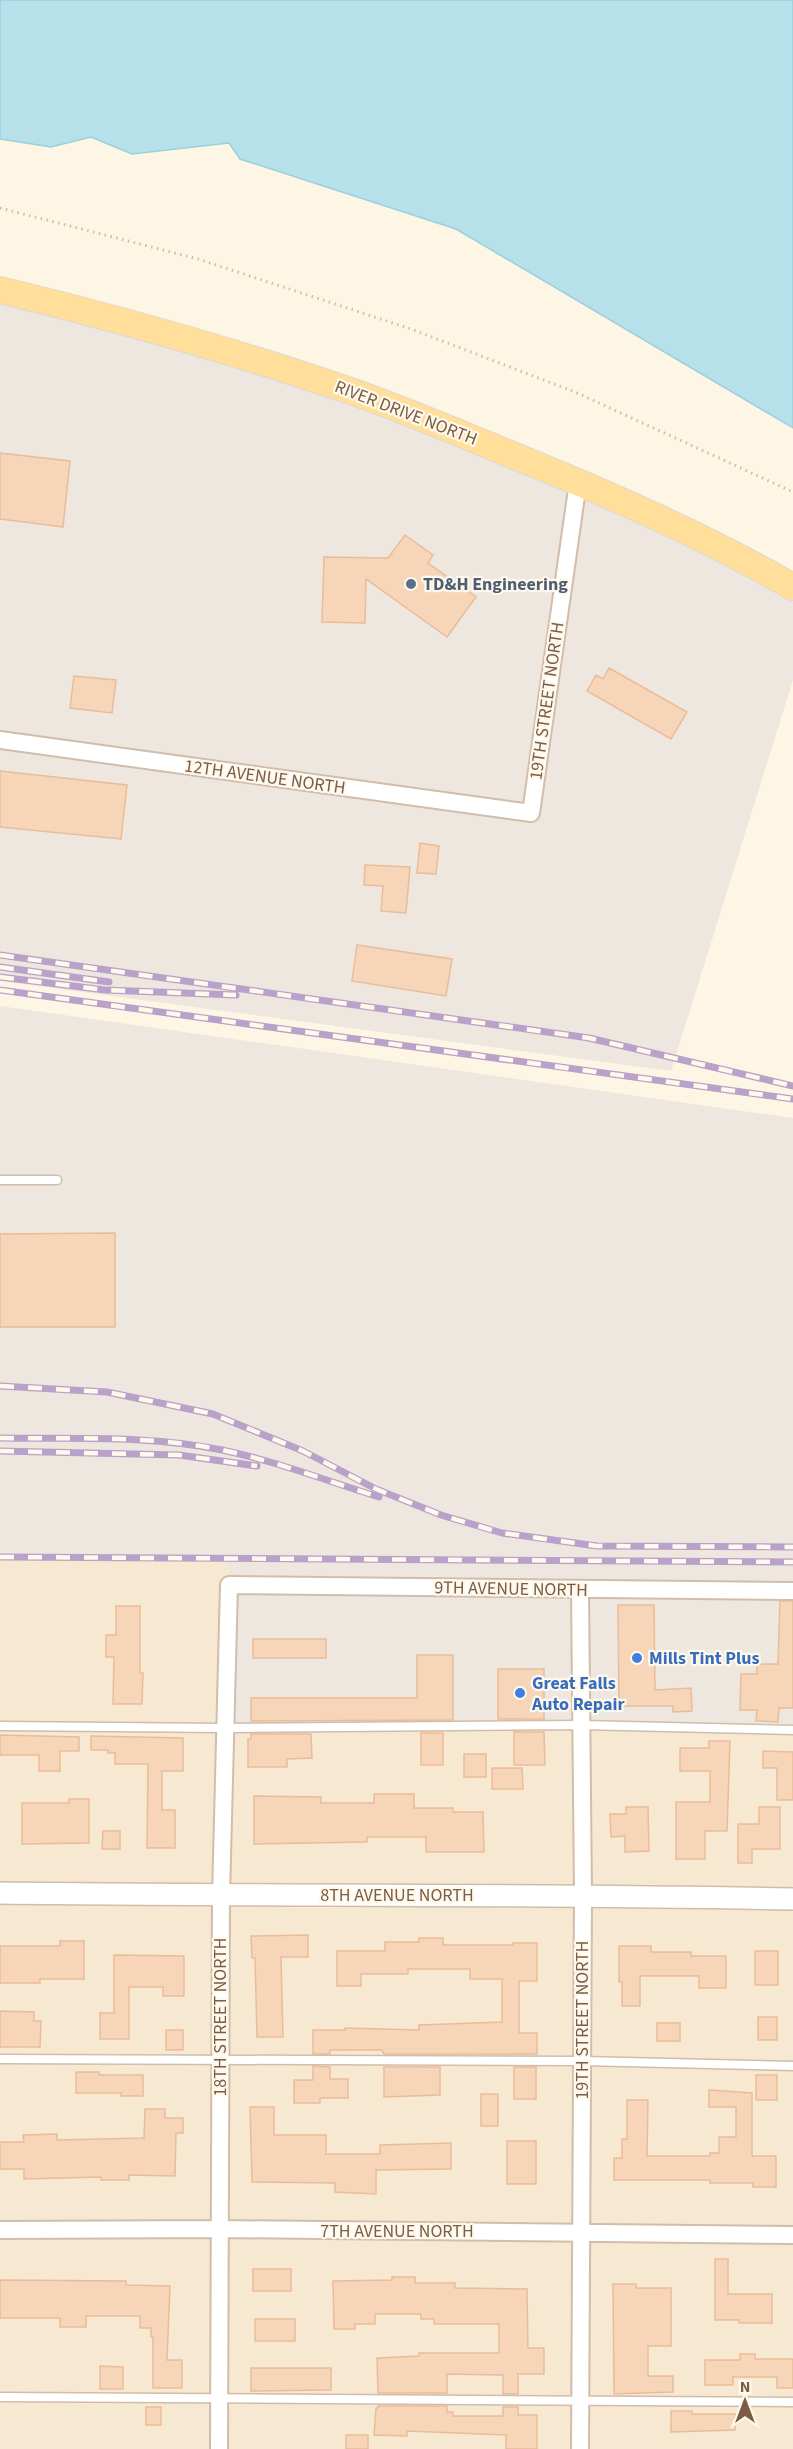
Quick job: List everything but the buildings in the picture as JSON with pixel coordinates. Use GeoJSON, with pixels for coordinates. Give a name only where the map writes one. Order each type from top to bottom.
{"type":"FeatureCollection","features":[{"type":"Feature","properties":{"kind":"main road","name":"RIVER DRIVE NORTH"},"geometry":{"type":"LineString","coordinates":[[0,290],[97,313],[338,386],[579,483],[669,522],[793,587]]}},
{"type":"Feature","properties":{"kind":"street","name":"19TH STREET NORTH"},"geometry":{"type":"LineString","coordinates":[[531,813],[579,483]]}},
{"type":"Feature","properties":{"kind":"street","name":"12TH AVENUE NORTH"},"geometry":{"type":"LineString","coordinates":[[0,740],[531,813]]}},
{"type":"Feature","properties":{"kind":"street","name":"9TH AVENUE NORTH"},"geometry":{"type":"LineString","coordinates":[[229,1585],[793,1591]]}},
{"type":"Feature","properties":{"kind":"street","name":"18TH STREET NORTH"},"geometry":{"type":"LineString","coordinates":[[219,2449],[221,1896],[229,1585]]}},
{"type":"Feature","properties":{"kind":"street","name":"19TH STREET NORTH"},"geometry":{"type":"LineString","coordinates":[[580,1590],[583,1895],[580,2449]]}},
{"type":"Feature","properties":{"kind":"street","name":"8TH AVENUE NORTH"},"geometry":{"type":"LineString","coordinates":[[0,1893],[221,1896],[583,1895],[793,1899]]}},
{"type":"Feature","properties":{"kind":"street","name":"7TH AVENUE NORTH"},"geometry":{"type":"LineString","coordinates":[[0,2230],[219,2229],[793,2235]]}},
{"type":"Feature","properties":{"kind":"lane"},"geometry":{"type":"LineString","coordinates":[[0,1180],[57,1180]]}},
{"type":"Feature","properties":{"kind":"lane"},"geometry":{"type":"LineString","coordinates":[[0,1726],[225,1728],[581,1725],[793,1730]]}},
{"type":"Feature","properties":{"kind":"lane"},"geometry":{"type":"LineString","coordinates":[[0,2059],[582,2061],[793,2066]]}},
{"type":"Feature","properties":{"kind":"lane"},"geometry":{"type":"LineString","coordinates":[[0,2397],[793,2402]]}},
{"type":"Feature","properties":{"kind":"path"},"geometry":{"type":"LineString","coordinates":[[0,208],[198,259],[411,329],[575,392],[793,492]]}},
{"type":"Feature","properties":{"kind":"shaded area"},"geometry":{"type":"Polygon","coordinates":[[[0,290],[338,386],[793,589],[793,680],[671,1071],[0,981],[0,290]]]}},
{"type":"Feature","properties":{"kind":"shaded area"},"geometry":{"type":"Polygon","coordinates":[[[0,1006],[793,1118],[793,1730],[581,1725],[225,1728],[229,1559],[0,1557],[0,1006]]]}},
{"type":"Feature","properties":{"kind":"shaded area"},"geometry":{"type":"Polygon","coordinates":[[[0,1557],[229,1559],[229,1585],[581,1725],[793,1730],[793,2449],[0,2449],[0,1557]]]}},
{"type":"Feature","properties":{"kind":"water"},"geometry":{"type":"Polygon","coordinates":[[[0,0],[793,0],[793,428],[456,229],[240,159],[229,143],[132,154],[91,137],[51,147],[0,139],[0,0]]]}},
{"type":"Feature","properties":{"kind":"railway"},"geometry":{"type":"LineString","coordinates":[[0,955],[589,1038],[793,1086]]}},
{"type":"Feature","properties":{"kind":"railway"},"geometry":{"type":"LineString","coordinates":[[0,967],[109,982]]}},
{"type":"Feature","properties":{"kind":"railway"},"geometry":{"type":"LineString","coordinates":[[0,977],[105,990],[236,995]]}},
{"type":"Feature","properties":{"kind":"railway"},"geometry":{"type":"LineString","coordinates":[[0,990],[793,1099]]}},
{"type":"Feature","properties":{"kind":"railway"},"geometry":{"type":"LineString","coordinates":[[0,1386],[107,1392],[213,1414],[303,1451],[376,1489],[441,1515],[502,1533],[597,1546],[793,1547]]}},
{"type":"Feature","properties":{"kind":"railway"},"geometry":{"type":"LineString","coordinates":[[0,1438],[140,1440],[195,1445],[262,1460],[379,1497]]}},
{"type":"Feature","properties":{"kind":"railway"},"geometry":{"type":"LineString","coordinates":[[0,1451],[179,1455],[257,1466]]}},
{"type":"Feature","properties":{"kind":"railway"},"geometry":{"type":"LineString","coordinates":[[0,1557],[793,1562]]}},
{"type":"Feature","properties":{"kind":"place","name":"TD&H Engineering"},"geometry":{"type":"Point","coordinates":[411,584]}},
{"type":"Feature","properties":{"kind":"place","name":"Mills Tint Plus"},"geometry":{"type":"Point","coordinates":[637,1658]}},
{"type":"Feature","properties":{"kind":"place","name":"Great Falls Auto Repair"},"geometry":{"type":"Point","coordinates":[520,1693]}}]}
